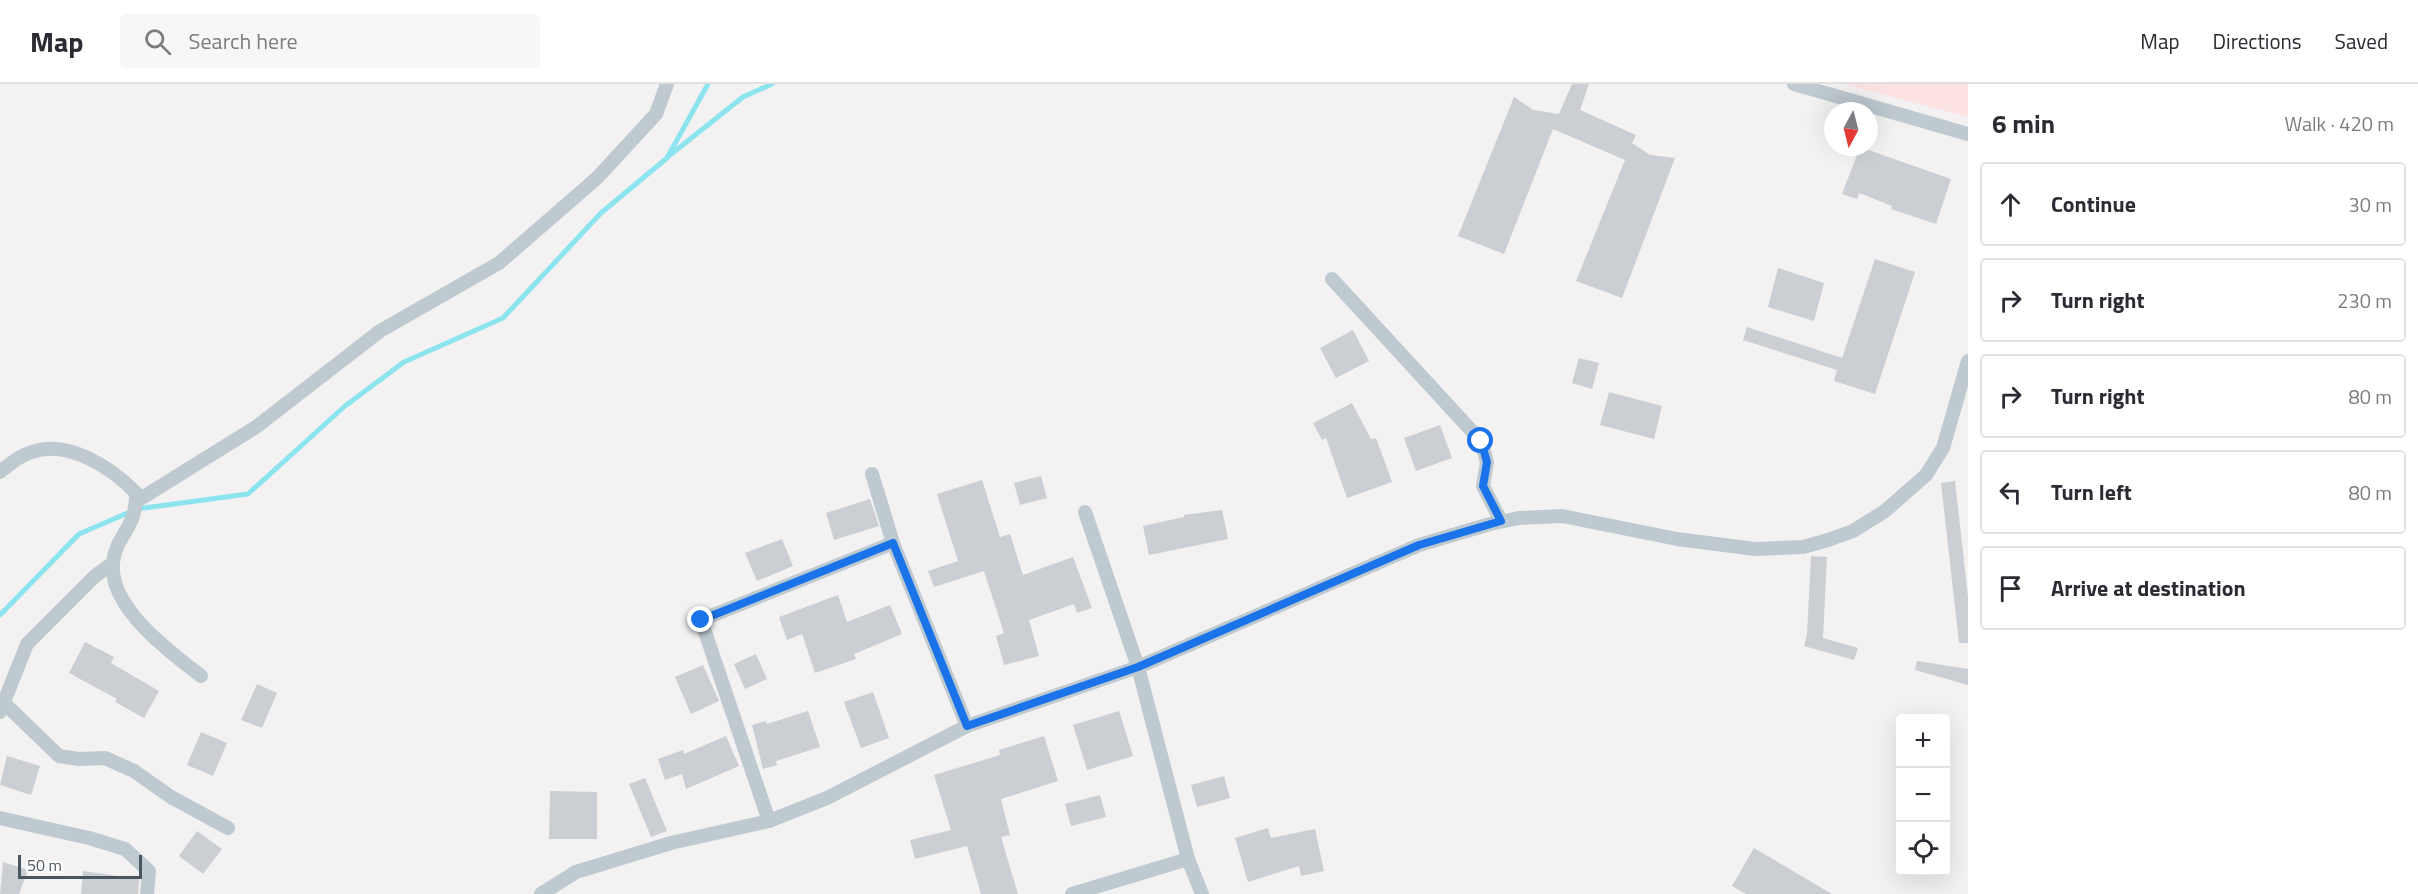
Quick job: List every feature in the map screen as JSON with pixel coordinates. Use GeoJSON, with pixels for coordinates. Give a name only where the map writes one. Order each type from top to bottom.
{"type":"FeatureCollection","features":[{"type":"Feature","properties":{"kind":"street"},"geometry":{"type":"LineString","coordinates":[[201,676],[154,640],[138,622],[117,584],[113,563],[119,544],[132,523],[137,497],[256,427],[380,331],[498,263],[597,178],[656,114],[667,84]]}},
{"type":"Feature","properties":{"kind":"street"},"geometry":{"type":"LineString","coordinates":[[1794,84],[1968,134]]}},
{"type":"Feature","properties":{"kind":"street"},"geometry":{"type":"LineString","coordinates":[[1332,279],[1481,441],[1487,462],[1483,486],[1501,521]]}},
{"type":"Feature","properties":{"kind":"street"},"geometry":{"type":"LineString","coordinates":[[540,894],[576,872],[671,843],[769,821],[827,798],[967,726],[1138,667],[1419,545],[1501,521],[1562,516],[1677,539],[1755,549],[1795,548],[1853,531],[1885,511],[1926,475],[1943,448],[1968,361]]}},
{"type":"Feature","properties":{"kind":"street"},"geometry":{"type":"LineString","coordinates":[[0,472],[32,452],[63,449],[101,465],[121,477],[137,497]]}},
{"type":"Feature","properties":{"kind":"street"},"geometry":{"type":"LineString","coordinates":[[872,474],[893,543],[967,726]]}},
{"type":"Feature","properties":{"kind":"street"},"geometry":{"type":"LineString","coordinates":[[1085,512],[1138,667],[1188,859],[1202,894]]}},
{"type":"Feature","properties":{"kind":"street"},"geometry":{"type":"LineString","coordinates":[[769,821],[701,620],[893,543]]}},
{"type":"Feature","properties":{"kind":"street"},"geometry":{"type":"LineString","coordinates":[[113,563],[94,576],[27,644],[2,707],[59,756],[79,759],[105,758],[134,771],[171,797],[228,828]]}},
{"type":"Feature","properties":{"kind":"street"},"geometry":{"type":"LineString","coordinates":[[0,818],[89,838],[125,849],[149,872],[147,894]]}},
{"type":"Feature","properties":{"kind":"street"},"geometry":{"type":"LineString","coordinates":[[1072,894],[1188,859]]}},
{"type":"Feature","properties":{"kind":"shaded area"},"geometry":{"type":"Polygon","coordinates":[[[1844,84],[1968,84],[1968,117],[1844,84]]]}},
{"type":"Feature","properties":{"kind":"building"},"geometry":{"type":"Polygon","coordinates":[[[1572,84],[1589,84],[1580,110],[1636,135],[1632,143],[1650,155],[1675,158],[1622,298],[1576,281],[1625,160],[1553,129],[1504,254],[1458,236],[1514,97],[1533,110],[1559,114],[1572,84]]]}},
{"type":"Feature","properties":{"kind":"building"},"geometry":{"type":"Polygon","coordinates":[[[1878,153],[1951,179],[1936,224],[1891,209],[1892,206],[1859,193],[1857,199],[1842,194],[1857,156],[1878,156],[1878,153]]]}},
{"type":"Feature","properties":{"kind":"building"},"geometry":{"type":"Polygon","coordinates":[[[1875,259],[1915,272],[1875,394],[1834,381],[1837,370],[1743,340],[1747,327],[1842,358],[1875,259]]]}},
{"type":"Feature","properties":{"kind":"building"},"geometry":{"type":"Polygon","coordinates":[[[1778,268],[1824,283],[1814,321],[1768,307],[1778,268]]]}},
{"type":"Feature","properties":{"kind":"building"},"geometry":{"type":"Polygon","coordinates":[[[1353,330],[1369,361],[1336,378],[1320,348],[1353,330]]]}},
{"type":"Feature","properties":{"kind":"building"},"geometry":{"type":"Polygon","coordinates":[[[1579,358],[1599,363],[1592,389],[1572,383],[1579,358]]]}},
{"type":"Feature","properties":{"kind":"building"},"geometry":{"type":"Polygon","coordinates":[[[1609,392],[1662,406],[1654,439],[1600,425],[1609,392]]]}},
{"type":"Feature","properties":{"kind":"building"},"geometry":{"type":"Polygon","coordinates":[[[1352,403],[1371,439],[1376,438],[1392,482],[1347,498],[1326,438],[1322,440],[1313,423],[1352,403]]]}},
{"type":"Feature","properties":{"kind":"building"},"geometry":{"type":"Polygon","coordinates":[[[1440,425],[1452,458],[1416,471],[1404,438],[1440,425]]]}},
{"type":"Feature","properties":{"kind":"building"},"geometry":{"type":"Polygon","coordinates":[[[1041,476],[1047,498],[1020,505],[1014,483],[1041,476]]]}},
{"type":"Feature","properties":{"kind":"building"},"geometry":{"type":"Polygon","coordinates":[[[982,480],[1000,537],[1010,534],[1023,575],[1073,557],[1092,608],[1077,613],[1074,604],[1029,620],[1039,656],[1004,665],[996,636],[1004,633],[984,571],[934,587],[928,571],[958,561],[937,494],[982,480]]]}},
{"type":"Feature","properties":{"kind":"building"},"geometry":{"type":"Polygon","coordinates":[[[1955,481],[1968,597],[1968,643],[1959,643],[1941,483],[1955,481]]]}},
{"type":"Feature","properties":{"kind":"building"},"geometry":{"type":"Polygon","coordinates":[[[870,499],[879,526],[834,540],[826,513],[870,499]]]}},
{"type":"Feature","properties":{"kind":"building"},"geometry":{"type":"Polygon","coordinates":[[[1222,510],[1228,539],[1149,555],[1143,526],[1184,517],[1184,515],[1222,510]]]}},
{"type":"Feature","properties":{"kind":"building"},"geometry":{"type":"Polygon","coordinates":[[[782,539],[793,566],[757,581],[745,553],[782,539]]]}},
{"type":"Feature","properties":{"kind":"building"},"geometry":{"type":"Polygon","coordinates":[[[1811,556],[1827,557],[1823,638],[1858,648],[1854,660],[1804,646],[1807,634],[1811,556]]]}},
{"type":"Feature","properties":{"kind":"building"},"geometry":{"type":"Polygon","coordinates":[[[838,595],[847,622],[890,605],[902,634],[854,654],[856,659],[815,673],[802,634],[787,640],[779,617],[838,595]]]}},
{"type":"Feature","properties":{"kind":"building"},"geometry":{"type":"Polygon","coordinates":[[[85,642],[114,657],[111,663],[159,691],[144,718],[115,702],[117,699],[69,673],[85,642]]]}},
{"type":"Feature","properties":{"kind":"building"},"geometry":{"type":"Polygon","coordinates":[[[756,654],[767,679],[745,689],[734,664],[756,654]]]}},
{"type":"Feature","properties":{"kind":"building"},"geometry":{"type":"Polygon","coordinates":[[[1917,661],[1968,669],[1968,685],[1915,670],[1917,661]]]}},
{"type":"Feature","properties":{"kind":"building"},"geometry":{"type":"Polygon","coordinates":[[[703,665],[719,701],[691,714],[675,677],[703,665]]]}},
{"type":"Feature","properties":{"kind":"building"},"geometry":{"type":"Polygon","coordinates":[[[257,684],[277,693],[262,728],[241,720],[257,684]]]}},
{"type":"Feature","properties":{"kind":"building"},"geometry":{"type":"Polygon","coordinates":[[[873,692],[889,738],[861,748],[844,702],[873,692]]]}},
{"type":"Feature","properties":{"kind":"building"},"geometry":{"type":"Polygon","coordinates":[[[808,711],[820,747],[776,761],[777,765],[763,769],[752,725],[766,721],[767,724],[808,711]]]}},
{"type":"Feature","properties":{"kind":"building"},"geometry":{"type":"Polygon","coordinates":[[[1119,711],[1133,756],[1087,770],[1073,725],[1119,711]]]}},
{"type":"Feature","properties":{"kind":"building"},"geometry":{"type":"Polygon","coordinates":[[[201,732],[227,743],[213,776],[187,765],[201,732]]]}},
{"type":"Feature","properties":{"kind":"building"},"geometry":{"type":"Polygon","coordinates":[[[726,736],[739,766],[686,789],[682,774],[665,780],[658,759],[683,750],[684,754],[726,736]]]}},
{"type":"Feature","properties":{"kind":"building"},"geometry":{"type":"Polygon","coordinates":[[[1044,736],[1058,781],[1001,799],[1010,835],[1001,837],[1018,894],[981,894],[967,846],[915,859],[910,840],[951,830],[934,775],[1000,755],[999,750],[1044,736]]]}},
{"type":"Feature","properties":{"kind":"building"},"geometry":{"type":"Polygon","coordinates":[[[7,756],[40,766],[31,795],[0,785],[7,756]]]}},
{"type":"Feature","properties":{"kind":"building"},"geometry":{"type":"Polygon","coordinates":[[[1224,776],[1230,798],[1197,807],[1191,785],[1224,776]]]}},
{"type":"Feature","properties":{"kind":"building"},"geometry":{"type":"Polygon","coordinates":[[[645,778],[667,831],[651,837],[629,784],[645,778]]]}},
{"type":"Feature","properties":{"kind":"building"},"geometry":{"type":"Polygon","coordinates":[[[550,791],[597,792],[597,839],[549,839],[550,791]]]}},
{"type":"Feature","properties":{"kind":"building"},"geometry":{"type":"Polygon","coordinates":[[[1100,795],[1106,817],[1071,826],[1065,804],[1100,795]]]}},
{"type":"Feature","properties":{"kind":"building"},"geometry":{"type":"Polygon","coordinates":[[[1268,828],[1271,838],[1315,829],[1324,871],[1301,876],[1299,866],[1248,882],[1235,838],[1268,828]]]}},
{"type":"Feature","properties":{"kind":"building"},"geometry":{"type":"Polygon","coordinates":[[[197,831],[222,849],[203,874],[179,856],[197,831]]]}},
{"type":"Feature","properties":{"kind":"building"},"geometry":{"type":"Polygon","coordinates":[[[1754,848],[1832,894],[1746,894],[1732,886],[1754,848]]]}},
{"type":"Feature","properties":{"kind":"building"},"geometry":{"type":"Polygon","coordinates":[[[3,862],[28,870],[19,894],[0,894],[3,862]]]}},
{"type":"Feature","properties":{"kind":"building"},"geometry":{"type":"Polygon","coordinates":[[[83,871],[139,879],[138,894],[81,894],[83,871]]]}},
{"type":"Feature","properties":{"kind":"waterway"},"geometry":{"type":"LineString","coordinates":[[0,615],[79,534],[137,509],[248,494],[345,406],[404,362],[503,318],[601,213],[667,158],[708,84]]}},
{"type":"Feature","properties":{"kind":"waterway"},"geometry":{"type":"LineString","coordinates":[[670,155],[743,97],[772,84]]}},
{"type":"Feature","properties":{"kind":"route"},"geometry":{"type":"LineString","coordinates":[[701,620],[893,543],[967,726],[1138,667],[1419,545],[1501,521],[1483,486],[1487,462],[1481,441]]}}]}
